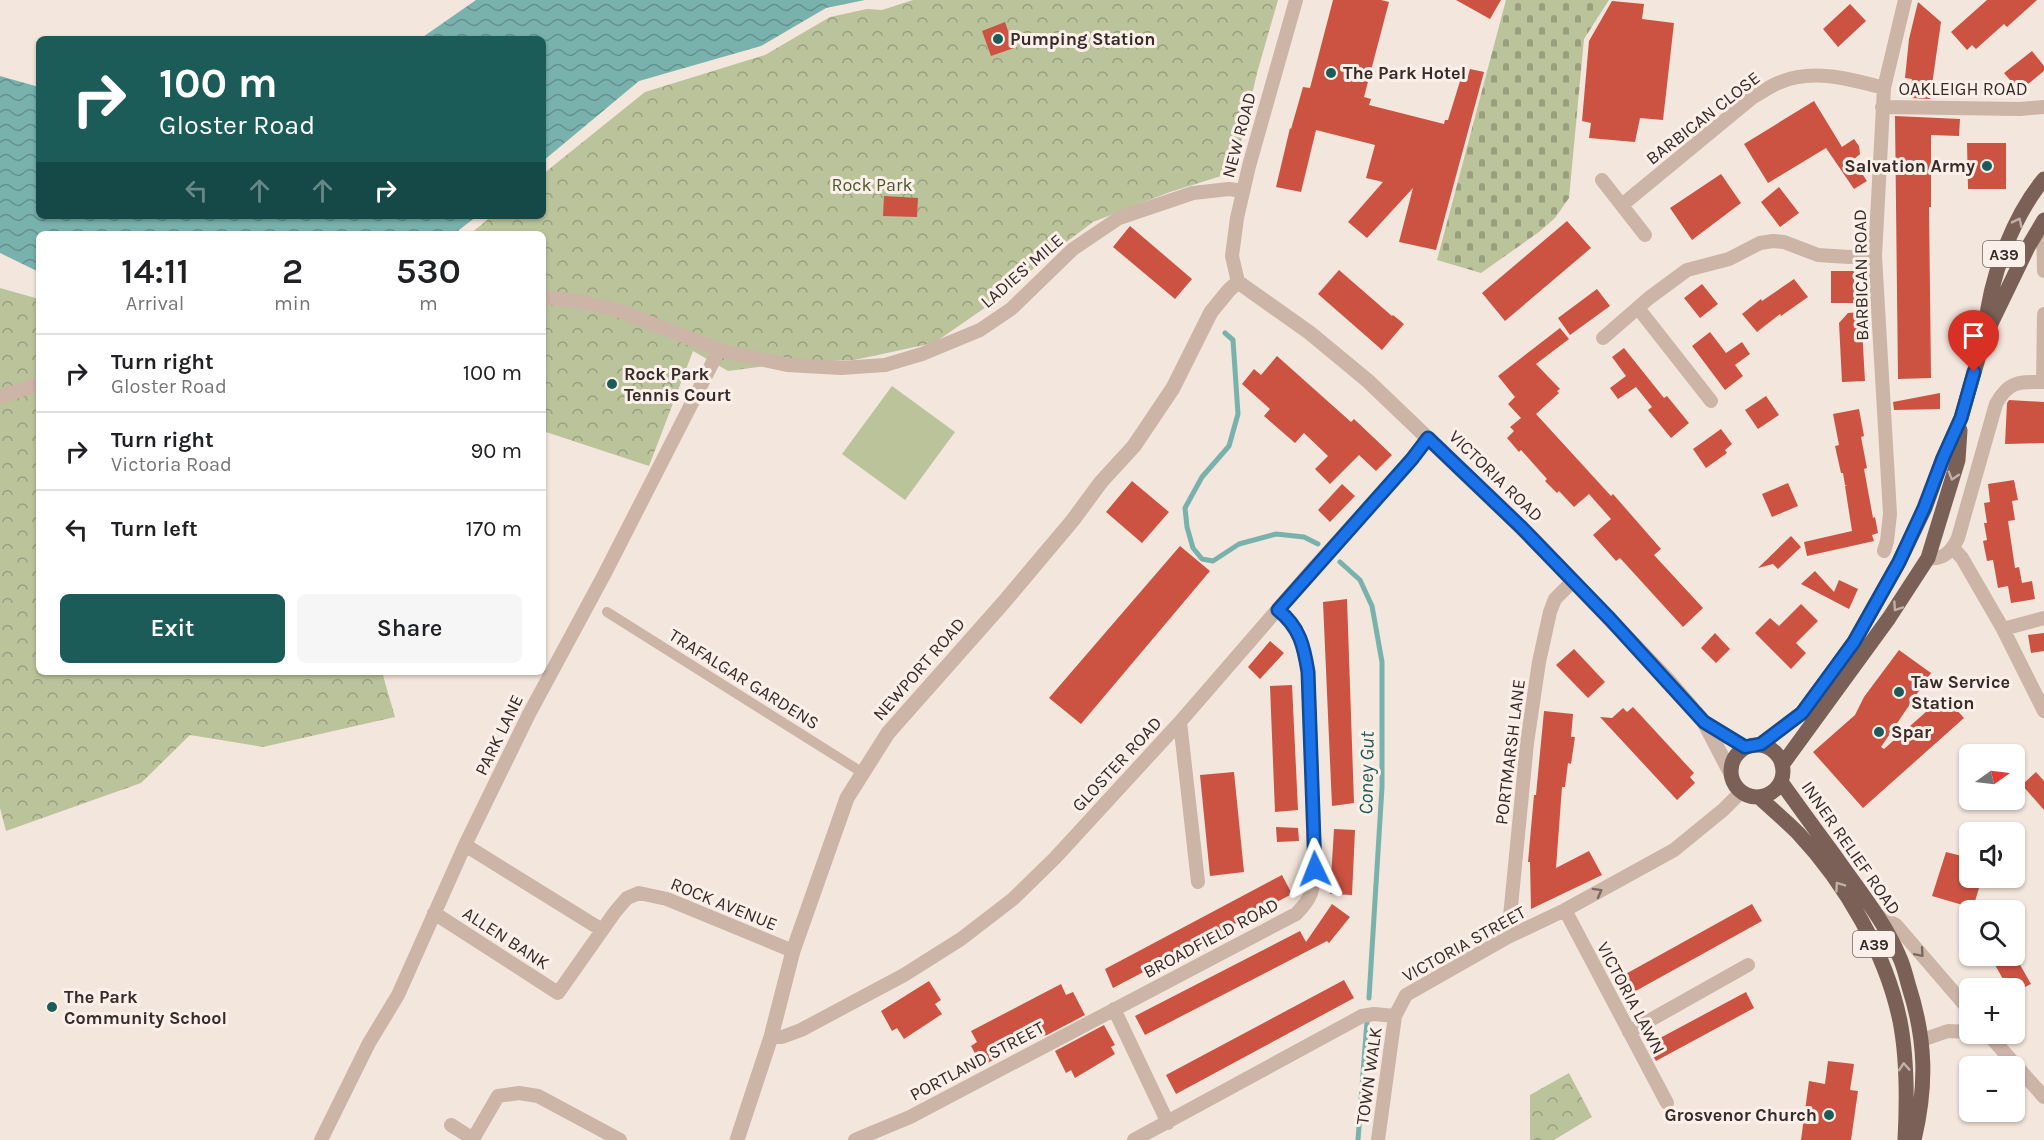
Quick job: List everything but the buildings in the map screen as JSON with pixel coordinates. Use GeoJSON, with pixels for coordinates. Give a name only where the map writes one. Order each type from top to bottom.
{"type":"FeatureCollection","features":[{"type":"Feature","properties":{"kind":"main road","name":"A39"},"geometry":{"type":"LineString","coordinates":[[1745,747],[1761,744],[1802,713],[1854,642],[1899,562],[1961,418],[1984,338],[1994,284],[2008,242],[2029,198],[2044,179]]}},
{"type":"Feature","properties":{"kind":"main road","name":"A39"},"geometry":{"type":"LineString","coordinates":[[1984,338],[2043,221]]}},
{"type":"Feature","properties":{"kind":"main road","name":"A39"},"geometry":{"type":"LineString","coordinates":[[1782,765],[1888,618],[1928,558],[1958,460],[1961,418]]}},
{"type":"Feature","properties":{"kind":"main road"},"geometry":{"type":"LineString","coordinates":[[1761,744],[1777,754],[1783,773],[1781,782],[1775,790],[1761,798]]}},
{"type":"Feature","properties":{"kind":"main road"},"geometry":{"type":"LineString","coordinates":[[1741,792],[1731,780],[1730,772],[1733,758],[1745,747]]}},
{"type":"Feature","properties":{"kind":"main road","name":"INNER RELIEF ROAD"},"geometry":{"type":"LineString","coordinates":[[1781,782],[1876,915],[1899,956],[1916,1008],[1922,1040],[1924,1075],[1922,1106],[1914,1140]]}},
{"type":"Feature","properties":{"kind":"main road","name":"A39"},"geometry":{"type":"LineString","coordinates":[[1741,792],[1761,798]]}},
{"type":"Feature","properties":{"kind":"main road","name":"INNER RELIEF ROAD"},"geometry":{"type":"LineString","coordinates":[[1761,798],[1798,834],[1839,885],[1857,912],[1879,956],[1891,987],[1900,1023],[1905,1072],[1905,1140]]}},
{"type":"Feature","properties":{"kind":"main road"},"geometry":{"type":"LineString","coordinates":[[1900,1023],[1922,1040]]}},
{"type":"Feature","properties":{"kind":"street","name":"NEW ROAD"},"geometry":{"type":"LineString","coordinates":[[1238,282],[1232,256],[1232,243],[1242,191],[1296,0]]}},
{"type":"Feature","properties":{"kind":"street","name":"BARBICAN ROAD"},"geometry":{"type":"LineString","coordinates":[[1884,551],[1890,514],[1875,256],[1884,88],[1905,0]]}},
{"type":"Feature","properties":{"kind":"street","name":"BARBICAN CLOSE"},"geometry":{"type":"LineString","coordinates":[[1622,205],[1753,97],[1776,83],[1816,75],[1846,78],[1884,88]]}},
{"type":"Feature","properties":{"kind":"street","name":"OAKLEIGH ROAD"},"geometry":{"type":"LineString","coordinates":[[1882,106],[2011,109],[2044,107]]}},
{"type":"Feature","properties":{"kind":"street"},"geometry":{"type":"LineString","coordinates":[[1602,180],[1645,235]]}},
{"type":"Feature","properties":{"kind":"street","name":"LADIES' MILE"},"geometry":{"type":"LineString","coordinates":[[546,297],[584,302],[620,312],[719,350],[787,365],[841,368],[885,365],[922,354],[980,330],[1011,309],[1073,249],[1119,218],[1193,193],[1228,189],[1242,191]]}},
{"type":"Feature","properties":{"kind":"street"},"geometry":{"type":"LineString","coordinates":[[2043,221],[2044,272]]}},
{"type":"Feature","properties":{"kind":"street"},"geometry":{"type":"LineString","coordinates":[[1603,338],[1687,270],[1729,259],[1752,246],[1767,242],[1784,242],[1818,255],[1875,256]]}},
{"type":"Feature","properties":{"kind":"street","name":"VICTORIA ROAD"},"geometry":{"type":"LineString","coordinates":[[1238,282],[1310,333],[1368,381],[1518,524],[1668,680],[1704,722],[1730,772]]}},
{"type":"Feature","properties":{"kind":"street","name":"NEWPORT ROAD"},"geometry":{"type":"LineString","coordinates":[[737,1140],[771,1037],[793,951],[847,798],[888,733],[1004,602],[1073,520],[1101,482],[1134,446],[1173,388],[1210,312],[1228,290],[1238,282]]}},
{"type":"Feature","properties":{"kind":"street"},"geometry":{"type":"LineString","coordinates":[[1638,308],[1711,401]]}},
{"type":"Feature","properties":{"kind":"street"},"geometry":{"type":"LineString","coordinates":[[1928,558],[1937,559],[1953,548],[1962,528],[1996,404],[2002,393],[2018,383],[2044,382],[2044,314]]}},
{"type":"Feature","properties":{"kind":"street","name":"PARK LANE"},"geometry":{"type":"LineString","coordinates":[[321,1140],[369,1043],[398,995],[465,845],[529,714],[604,575],[719,350]]}},
{"type":"Feature","properties":{"kind":"street"},"geometry":{"type":"LineString","coordinates":[[0,397],[36,385]]}},
{"type":"Feature","properties":{"kind":"street","name":"GLOSTER ROAD"},"geometry":{"type":"LineString","coordinates":[[771,1037],[782,1037],[817,1022],[904,975],[978,927],[1013,898],[1055,858],[1180,722],[1428,438]]}},
{"type":"Feature","properties":{"kind":"street"},"geometry":{"type":"LineString","coordinates":[[1953,548],[1962,558],[2003,629],[2044,711]]}},
{"type":"Feature","properties":{"kind":"street","name":"PORTMARSH LANE"},"geometry":{"type":"LineString","coordinates":[[1508,937],[1527,743],[1539,662],[1555,599],[1573,581]]}},
{"type":"Feature","properties":{"kind":"street","name":"BROADFIELD ROAD"},"geometry":{"type":"LineString","coordinates":[[1114,1009],[1296,914],[1311,898],[1315,869],[1308,672],[1304,645],[1297,630],[1278,610]]}},
{"type":"Feature","properties":{"kind":"street","name":"TRAFALGAR GARDENS"},"geometry":{"type":"LineString","coordinates":[[607,612],[863,773]]}},
{"type":"Feature","properties":{"kind":"street"},"geometry":{"type":"LineString","coordinates":[[2003,629],[2044,618]]}},
{"type":"Feature","properties":{"kind":"street"},"geometry":{"type":"LineString","coordinates":[[1180,722],[1198,882]]}},
{"type":"Feature","properties":{"kind":"street","name":"VICTORIA ROAD"},"geometry":{"type":"LineString","coordinates":[[1704,722],[1745,747]]}},
{"type":"Feature","properties":{"kind":"street","name":"VICTORIA STREET"},"geometry":{"type":"LineString","coordinates":[[1395,1016],[1406,995],[1508,937],[1565,910],[1674,850],[1706,825],[1741,792]]}},
{"type":"Feature","properties":{"kind":"street"},"geometry":{"type":"LineString","coordinates":[[465,845],[602,930]]}},
{"type":"Feature","properties":{"kind":"street","name":"ROCK AVENUE"},"geometry":{"type":"LineString","coordinates":[[558,993],[627,898],[639,893],[667,899],[793,951]]}},
{"type":"Feature","properties":{"kind":"street","name":"VICTORIA LAWN"},"geometry":{"type":"LineString","coordinates":[[1565,910],[1667,1103]]}},
{"type":"Feature","properties":{"kind":"street","name":"ALLEN BANK"},"geometry":{"type":"LineString","coordinates":[[434,913],[558,993]]}},
{"type":"Feature","properties":{"kind":"street"},"geometry":{"type":"LineString","coordinates":[[1876,915],[1896,925],[1959,998]]}},
{"type":"Feature","properties":{"kind":"street"},"geometry":{"type":"LineString","coordinates":[[1629,1032],[1748,965]]}},
{"type":"Feature","properties":{"kind":"street"},"geometry":{"type":"LineString","coordinates":[[1114,1009],[1168,1123]]}},
{"type":"Feature","properties":{"kind":"street","name":"PORTLAND STREET"},"geometry":{"type":"LineString","coordinates":[[855,1140],[910,1117],[1114,1009]]}},
{"type":"Feature","properties":{"kind":"street"},"geometry":{"type":"LineString","coordinates":[[1134,1140],[1362,1016],[1374,1014],[1395,1016]]}},
{"type":"Feature","properties":{"kind":"street","name":"TOWN WALK"},"geometry":{"type":"LineString","coordinates":[[1378,1140],[1395,1016]]}},
{"type":"Feature","properties":{"kind":"street"},"geometry":{"type":"LineString","coordinates":[[1922,1040],[1948,1031],[1959,1032]]}},
{"type":"Feature","properties":{"kind":"street"},"geometry":{"type":"LineString","coordinates":[[1994,1044],[2044,1097]]}},
{"type":"Feature","properties":{"kind":"street"},"geometry":{"type":"LineString","coordinates":[[450,1125],[473,1139],[498,1096],[519,1094],[538,1096],[621,1140]]}},
{"type":"Feature","properties":{"kind":"green space","name":"Rock Park"},"geometry":{"type":"Polygon","coordinates":[[[913,0],[1278,0],[1257,73],[1234,172],[1170,192],[1093,222],[1048,256],[1002,296],[934,343],[854,360],[788,363],[728,371],[693,351],[649,466],[546,432],[546,231],[474,231],[488,219],[546,219],[546,172],[645,92],[765,55],[830,17],[867,9],[882,10],[913,0]]]}},
{"type":"Feature","properties":{"kind":"green space"},"geometry":{"type":"Polygon","coordinates":[[[1506,0],[1609,0],[1584,39],[1569,198],[1555,218],[1539,232],[1481,273],[1437,260],[1506,0]]]}},
{"type":"Feature","properties":{"kind":"green space"},"geometry":{"type":"Polygon","coordinates":[[[0,288],[36,298],[36,675],[383,675],[395,717],[263,747],[190,735],[141,783],[6,831],[0,808],[0,288]]]}},
{"type":"Feature","properties":{"kind":"green space"},"geometry":{"type":"Polygon","coordinates":[[[892,386],[955,432],[905,500],[842,454],[892,386]]]}},
{"type":"Feature","properties":{"kind":"green space"},"geometry":{"type":"Polygon","coordinates":[[[1569,1073],[1592,1117],[1554,1140],[1530,1140],[1530,1095],[1569,1073]]]}},
{"type":"Feature","properties":{"kind":"water"},"geometry":{"type":"Polygon","coordinates":[[[476,0],[865,0],[826,8],[761,46],[639,81],[546,158],[546,36],[424,36],[476,0]]]}},
{"type":"Feature","properties":{"kind":"water"},"geometry":{"type":"Polygon","coordinates":[[[0,76],[36,86],[36,219],[473,219],[458,231],[36,231],[36,271],[0,253],[0,76]]]}},
{"type":"Feature","properties":{"kind":"waterway","name":"Coney Gut"},"geometry":{"type":"LineString","coordinates":[[1225,333],[1233,340],[1238,414],[1229,446],[1202,477],[1185,508],[1193,548],[1202,559],[1213,561],[1239,544],[1276,534],[1304,537],[1318,544]]}},
{"type":"Feature","properties":{"kind":"waterway","name":"Coney Gut"},"geometry":{"type":"LineString","coordinates":[[1340,562],[1360,580],[1372,606],[1382,662],[1382,787],[1369,998]]}},
{"type":"Feature","properties":{"kind":"waterway","name":"Coney Gut"},"geometry":{"type":"LineString","coordinates":[[1358,1140],[1367,1021]]}},
{"type":"Feature","properties":{"kind":"place","name":"Pumping Station"},"geometry":{"type":"Point","coordinates":[998,39]}},
{"type":"Feature","properties":{"kind":"place","name":"The Park Hotel"},"geometry":{"type":"Point","coordinates":[1331,73]}},
{"type":"Feature","properties":{"kind":"place","name":"Salvation Army"},"geometry":{"type":"Point","coordinates":[1987,166]}},
{"type":"Feature","properties":{"kind":"place","name":"Rock Park Tennis Court"},"geometry":{"type":"Point","coordinates":[612,384]}},
{"type":"Feature","properties":{"kind":"place","name":"Taw Service Station"},"geometry":{"type":"Point","coordinates":[1899,692]}},
{"type":"Feature","properties":{"kind":"place","name":"Spar"},"geometry":{"type":"Point","coordinates":[1879,732]}},
{"type":"Feature","properties":{"kind":"place","name":"The Park Community School"},"geometry":{"type":"Point","coordinates":[52,1007]}},
{"type":"Feature","properties":{"kind":"place","name":"Grosvenor Church"},"geometry":{"type":"Point","coordinates":[1829,1115]}},
{"type":"Feature","properties":{"kind":"route"},"geometry":{"type":"LineString","coordinates":[[1315,869],[1308,672],[1304,645],[1297,630],[1278,610],[1428,438],[1521,527],[1668,680],[1704,722],[1745,747],[1761,744],[1802,713],[1854,642],[1899,562],[1924,508],[1961,418],[1974,372]]}}]}
